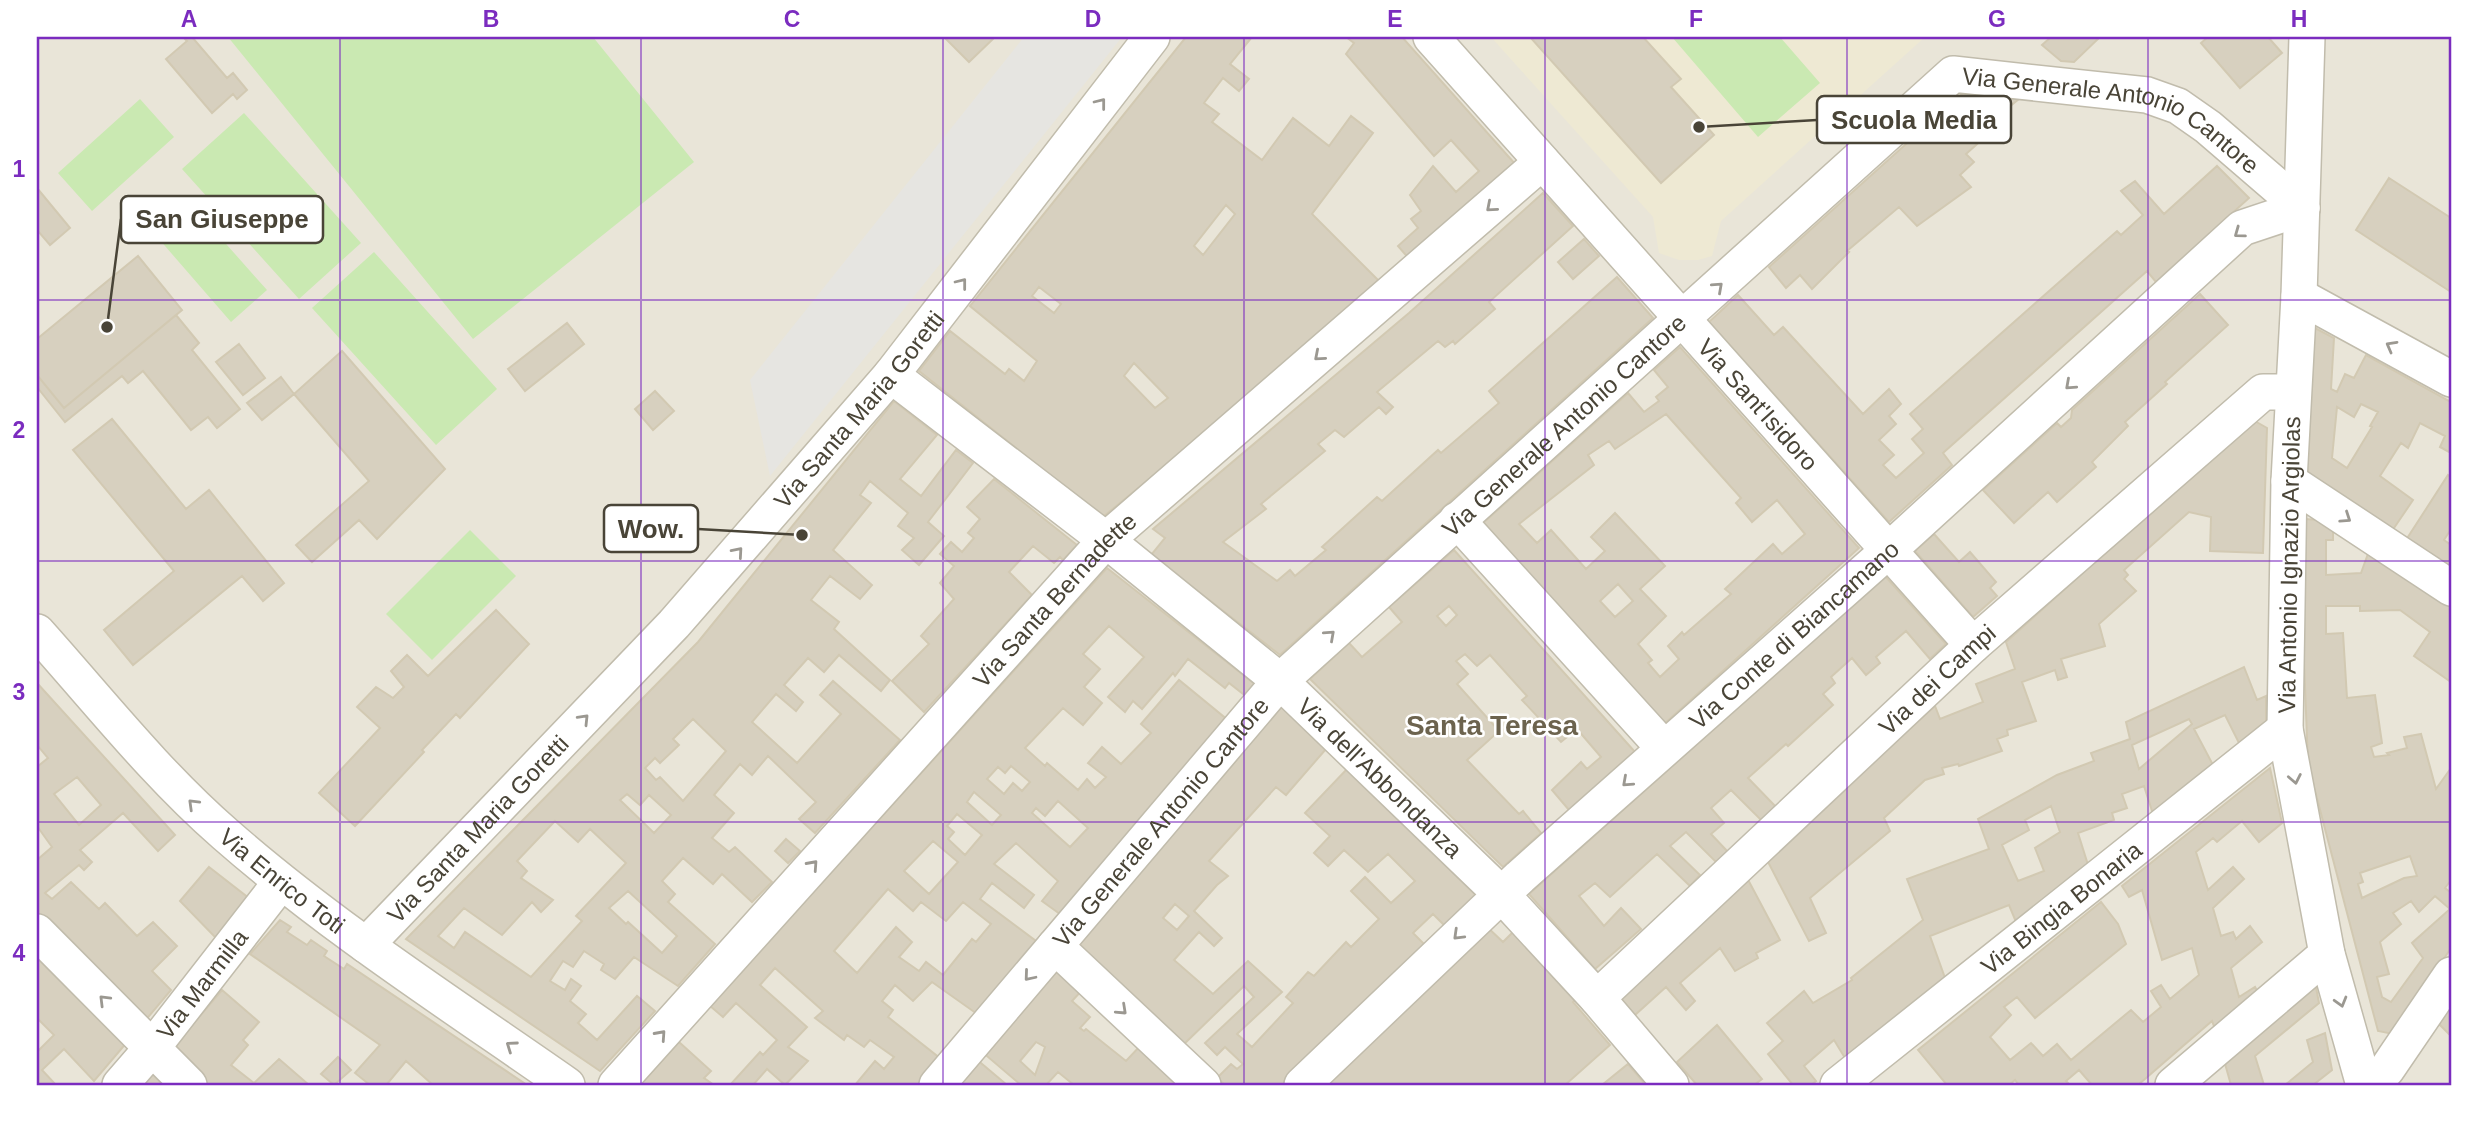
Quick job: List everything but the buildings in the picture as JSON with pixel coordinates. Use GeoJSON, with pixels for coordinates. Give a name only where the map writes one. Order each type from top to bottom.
{"type":"FeatureCollection","features":[{"type":"Feature","properties":{"kind":"street","name":"Via Santa Maria Goretti"},"geometry":{"type":"LineString","coordinates":[[366,944],[674,624],[891,375],[1152,37]]}},
{"type":"Feature","properties":{"kind":"street","name":"Via Sant'Isidoro"},"geometry":{"type":"LineString","coordinates":[[1431,37],[1973,645]]}},
{"type":"Feature","properties":{"kind":"street","name":"Via Antonio Ignazio Argiolas"},"geometry":{"type":"LineString","coordinates":[[2307,37],[2299,296],[2289,481],[2285,729],[2327,954],[2364,1085]]}},
{"type":"Feature","properties":{"kind":"street","name":"Via Generale Antonio Cantore"},"geometry":{"type":"LineString","coordinates":[[937,1085],[1280,681],[1953,74],[2147,95],[2178,106],[2208,127],[2302,208]]}},
{"type":"Feature","properties":{"kind":"street","name":"Via Santa Bernadette"},"geometry":{"type":"LineString","coordinates":[[615,1085],[1106,540],[1542,162]]}},
{"type":"Feature","properties":{"kind":"street","name":"Via Conte di Biancamano"},"geometry":{"type":"LineString","coordinates":[[1302,1085],[1501,894],[1888,550],[2242,228],[2302,208]]}},
{"type":"Feature","properties":{"kind":"street"},"geometry":{"type":"LineString","coordinates":[[2299,296],[2451,379]]}},
{"type":"Feature","properties":{"kind":"street","name":"Via dell'Abbondanza"},"geometry":{"type":"LineString","coordinates":[[891,375],[1106,540],[1280,681],[1501,894],[1597,998],[1671,1085]]}},
{"type":"Feature","properties":{"kind":"street","name":"Via dei Campi"},"geometry":{"type":"LineString","coordinates":[[1597,998],[1973,645],[2263,392],[2293,392]]}},
{"type":"Feature","properties":{"kind":"street"},"geometry":{"type":"LineString","coordinates":[[2289,481],[2451,588]]}},
{"type":"Feature","properties":{"kind":"street"},"geometry":{"type":"LineString","coordinates":[[1457,520],[1664,748]]}},
{"type":"Feature","properties":{"kind":"street","name":"Via Enrico Toti"},"geometry":{"type":"LineString","coordinates":[[37,632],[174,786],[222,832],[281,882],[567,1085]]}},
{"type":"Feature","properties":{"kind":"street","name":"Via Bingia Bonaria"},"geometry":{"type":"LineString","coordinates":[[1838,1085],[2285,729]]}},
{"type":"Feature","properties":{"kind":"street","name":"Via Marmilla"},"geometry":{"type":"LineString","coordinates":[[120,1085],[281,882]]}},
{"type":"Feature","properties":{"kind":"street"},"geometry":{"type":"LineString","coordinates":[[37,932],[189,1085]]}},
{"type":"Feature","properties":{"kind":"street"},"geometry":{"type":"LineString","coordinates":[[1055,946],[1203,1085]]}},
{"type":"Feature","properties":{"kind":"street"},"geometry":{"type":"LineString","coordinates":[[2173,1085],[2327,954]]}},
{"type":"Feature","properties":{"kind":"street"},"geometry":{"type":"LineString","coordinates":[[2372,1085],[2388,1069],[2451,975]]}},
{"type":"Feature","properties":{"kind":"shaded area"},"geometry":{"type":"Polygon","coordinates":[[[37,37],[2451,37],[2451,1085],[37,1085],[37,37]]]}},
{"type":"Feature","properties":{"kind":"shaded area"},"geometry":{"type":"Polygon","coordinates":[[[1024,37],[1122,37],[770,476],[750,380],[1024,37]]]}},
{"type":"Feature","properties":{"kind":"shaded area"},"geometry":{"type":"Polygon","coordinates":[[[1491,37],[1925,37],[1721,221],[1712,256],[1698,260],[1679,260],[1659,253],[1653,217],[1491,37]]]}},
{"type":"Feature","properties":{"kind":"green space"},"geometry":{"type":"Polygon","coordinates":[[[228,37],[593,37],[694,162],[473,339],[228,37]]]}},
{"type":"Feature","properties":{"kind":"green space"},"geometry":{"type":"Polygon","coordinates":[[[1672,37],[1780,37],[1820,83],[1758,137],[1672,37]]]}},
{"type":"Feature","properties":{"kind":"green space"},"geometry":{"type":"Polygon","coordinates":[[[140,99],[174,137],[92,211],[58,173],[140,99]]]}},
{"type":"Feature","properties":{"kind":"green space"},"geometry":{"type":"Polygon","coordinates":[[[244,113],[361,243],[299,299],[182,169],[244,113]]]}},
{"type":"Feature","properties":{"kind":"green space"},"geometry":{"type":"Polygon","coordinates":[[[187,200],[267,290],[231,322],[152,231],[187,200]]]}},
{"type":"Feature","properties":{"kind":"green space"},"geometry":{"type":"Polygon","coordinates":[[[374,252],[497,389],[436,445],[312,308],[374,252]]]}},
{"type":"Feature","properties":{"kind":"green space"},"geometry":{"type":"Polygon","coordinates":[[[470,530],[516,576],[432,660],[386,614],[470,530]]]}},
{"type":"Feature","properties":{"kind":"place","name":"Scuola Media"},"geometry":{"type":"Point","coordinates":[1699,127]}},
{"type":"Feature","properties":{"kind":"place","name":"San Giuseppe"},"geometry":{"type":"Point","coordinates":[107,327]}},
{"type":"Feature","properties":{"kind":"place","name":"Wow."},"geometry":{"type":"Point","coordinates":[802,535]}},
{"type":"Feature","properties":{"kind":"district","name":"Santa Teresa"},"geometry":{"type":"Point","coordinates":[1492,725]}}]}
